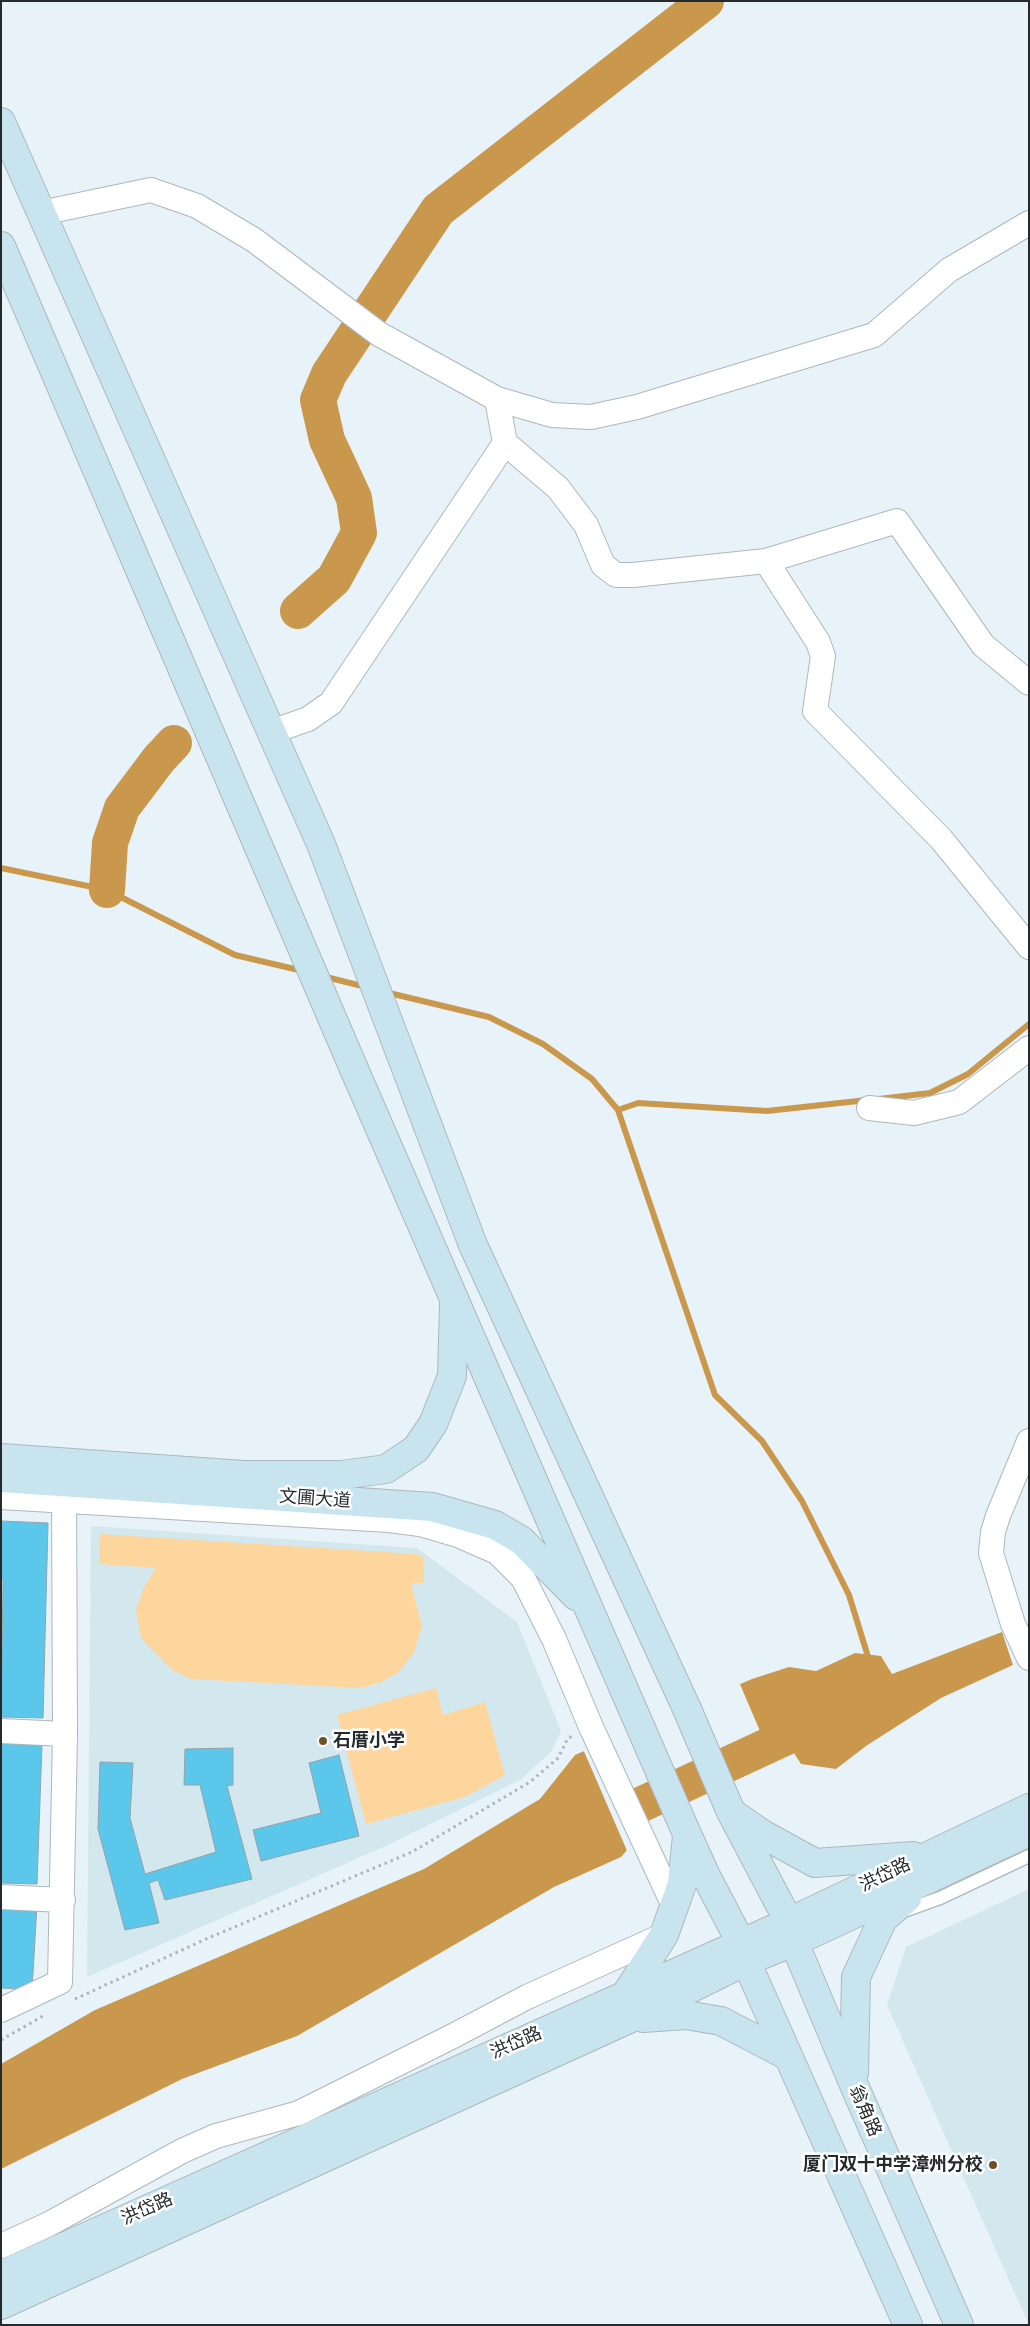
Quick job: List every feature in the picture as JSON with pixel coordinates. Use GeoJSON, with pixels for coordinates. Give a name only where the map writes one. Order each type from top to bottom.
{"type":"FeatureCollection","features":[{"type":"Feature","properties":{"kind":"main road","name":"翁角路"},"geometry":{"type":"LineString","coordinates":[[1,122],[320,844],[473,1245],[687,1709],[731,1812],[792,1932],[854,2084],[959,2325]]}},
{"type":"Feature","properties":{"kind":"main road"},"geometry":{"type":"LineString","coordinates":[[1,246],[306,958],[639,1723],[706,1876],[743,1952],[908,2325]]}},
{"type":"Feature","properties":{"kind":"main road","name":"文圃大道"},"geometry":{"type":"LineString","coordinates":[[1,1458],[64,1482],[244,1475],[341,1475],[386,1469],[416,1449],[433,1424],[449,1384],[452,1376],[454,1298]]}},
{"type":"Feature","properties":{"kind":"main road","name":"文圃大道"},"geometry":{"type":"LineString","coordinates":[[1,1478],[432,1507],[495,1525],[521,1540],[592,1614]]}},
{"type":"Feature","properties":{"kind":"main road","name":"洪岱路"},"geometry":{"type":"LineString","coordinates":[[929,1866],[1029,1808]]}},
{"type":"Feature","properties":{"kind":"main road"},"geometry":{"type":"LineString","coordinates":[[731,1812],[764,1835],[815,1863],[929,1866]]}},
{"type":"Feature","properties":{"kind":"main road"},"geometry":{"type":"LineString","coordinates":[[1,2305],[627,2006],[743,1952],[792,1932],[929,1866],[1029,1832]]}},
{"type":"Feature","properties":{"kind":"main road"},"geometry":{"type":"LineString","coordinates":[[627,2006],[664,1935],[682,1884],[688,1834]]}},
{"type":"Feature","properties":{"kind":"main road"},"geometry":{"type":"LineString","coordinates":[[854,2084],[856,1977],[883,1919],[929,1866]]}},
{"type":"Feature","properties":{"kind":"main road"},"geometry":{"type":"LineString","coordinates":[[627,2006],[721,2020],[788,2056]]}},
{"type":"Feature","properties":{"kind":"main road","name":"洪岱路"},"geometry":{"type":"LineString","coordinates":[[1,2275],[627,2006]]}},
{"type":"Feature","properties":{"kind":"street"},"geometry":{"type":"LineString","coordinates":[[41,213],[151,190],[198,206],[254,240],[379,334],[497,399],[552,415],[591,417],[637,407],[874,335],[949,270],[1029,223]]}},
{"type":"Feature","properties":{"kind":"street"},"geometry":{"type":"LineString","coordinates":[[497,399],[506,443],[558,488],[586,525],[604,565],[616,575],[633,576],[766,561],[897,522],[983,645],[1029,684]]}},
{"type":"Feature","properties":{"kind":"street"},"geometry":{"type":"LineString","coordinates":[[271,732],[308,719],[331,703],[506,443]]}},
{"type":"Feature","properties":{"kind":"street"},"geometry":{"type":"LineString","coordinates":[[766,561],[818,642],[823,656],[814,711],[941,839],[1029,947]]}},
{"type":"Feature","properties":{"kind":"street"},"geometry":{"type":"LineString","coordinates":[[869,1108],[914,1113],[959,1102],[1029,1048]]}},
{"type":"Feature","properties":{"kind":"street"},"geometry":{"type":"LineString","coordinates":[[1029,1441],[993,1532],[991,1553],[1013,1624],[1029,1658]]}},
{"type":"Feature","properties":{"kind":"street"},"geometry":{"type":"LineString","coordinates":[[1,1497],[64,1482],[420,1524],[458,1535],[497,1552],[523,1578],[554,1639],[595,1734],[674,1906]]}},
{"type":"Feature","properties":{"kind":"street"},"geometry":{"type":"LineString","coordinates":[[1,2010],[60,1982],[65,1734],[64,1482]]}},
{"type":"Feature","properties":{"kind":"street"},"geometry":{"type":"LineString","coordinates":[[1,1731],[65,1734]]}},
{"type":"Feature","properties":{"kind":"street"},"geometry":{"type":"LineString","coordinates":[[1,1897],[63,1900]]}},
{"type":"Feature","properties":{"kind":"street"},"geometry":{"type":"LineString","coordinates":[[1,2246],[50,2224],[182,2151],[216,2136],[299,2113],[527,1997],[664,1935]]}},
{"type":"Feature","properties":{"kind":"lane"},"geometry":{"type":"LineString","coordinates":[[883,1919],[940,1898],[1029,1856]]}},
{"type":"Feature","properties":{"kind":"path"},"geometry":{"type":"LineString","coordinates":[[68,2003],[93,1989],[206,1939],[412,1852],[530,1782],[558,1758],[568,1738],[595,1734]]}},
{"type":"Feature","properties":{"kind":"path"},"geometry":{"type":"LineString","coordinates":[[1,2040],[51,2012]]}},
{"type":"Feature","properties":{"kind":"shaded area","name":"石厝小学"},"geometry":{"type":"Polygon","coordinates":[[[91,1526],[417,1548],[517,1622],[561,1731],[551,1752],[520,1780],[388,1845],[87,1977],[91,1526]]]}},
{"type":"Feature","properties":{"kind":"shaded area"},"geometry":{"type":"Polygon","coordinates":[[[100,1534],[417,1554],[423,1557],[424,1583],[411,1583],[422,1626],[414,1652],[399,1672],[379,1683],[360,1688],[191,1679],[172,1670],[141,1638],[136,1610],[144,1587],[156,1568],[99,1564],[100,1534]]]}},
{"type":"Feature","properties":{"kind":"shaded area"},"geometry":{"type":"Polygon","coordinates":[[[1002,1632],[1013,1665],[941,1698],[866,1746],[836,1769],[801,1764],[783,1736],[696,1771],[621,1857],[554,1887],[297,2036],[182,2079],[1,2169],[1,2064],[95,2010],[424,1869],[540,1799],[575,1755],[752,1679],[789,1667],[816,1671],[855,1653],[881,1656],[892,1674],[1002,1632]]]}},
{"type":"Feature","properties":{"kind":"shaded area"},"geometry":{"type":"Polygon","coordinates":[[[436,1688],[443,1715],[485,1702],[505,1775],[465,1797],[366,1824],[337,1715],[436,1688]]]}},
{"type":"Feature","properties":{"kind":"shaded area","name":"厦门双十中学漳州分校"},"geometry":{"type":"Polygon","coordinates":[[[1029,1889],[1029,2325],[887,2005],[906,1947],[1029,1889]]]}},
{"type":"Feature","properties":{"kind":"pier"},"geometry":{"type":"Polygon","coordinates":[[[739,1682],[766,1745],[698,1773],[628,1853],[583,1749],[739,1682]]]}},
{"type":"Feature","properties":{"kind":"building"},"geometry":{"type":"Polygon","coordinates":[[[1,1521],[48,1523],[43,1718],[1,1717],[3,1580],[1,1580],[1,1521]]]}},
{"type":"Feature","properties":{"kind":"building"},"geometry":{"type":"Polygon","coordinates":[[[1,1743],[42,1745],[37,1884],[1,1883],[1,1743]]]}},
{"type":"Feature","properties":{"kind":"building"},"geometry":{"type":"Polygon","coordinates":[[[233,1748],[233,1785],[227,1786],[252,1879],[165,1900],[158,1880],[149,1883],[159,1923],[125,1930],[98,1829],[100,1762],[133,1763],[130,1818],[145,1874],[216,1852],[200,1785],[184,1785],[185,1749],[233,1748]]]}},
{"type":"Feature","properties":{"kind":"building"},"geometry":{"type":"Polygon","coordinates":[[[339,1755],[359,1836],[261,1861],[253,1830],[321,1813],[309,1763],[339,1755]]]}},
{"type":"Feature","properties":{"kind":"building"},"geometry":{"type":"Polygon","coordinates":[[[1,1903],[37,1905],[32,1990],[1,1988],[1,1903]]]}},
{"type":"Feature","properties":{"kind":"waterway"},"geometry":{"type":"LineString","coordinates":[[298,611],[334,579],[359,533],[354,498],[327,440],[318,400],[329,374],[438,210],[706,1]]}},
{"type":"Feature","properties":{"kind":"waterway"},"geometry":{"type":"LineString","coordinates":[[107,890],[110,843],[122,808],[159,759],[174,743]]}},
{"type":"Feature","properties":{"kind":"waterway"},"geometry":{"type":"LineString","coordinates":[[1,868],[107,890],[235,955],[303,971]]}},
{"type":"Feature","properties":{"kind":"waterway"},"geometry":{"type":"LineString","coordinates":[[322,976],[366,987]]}},
{"type":"Feature","properties":{"kind":"waterway"},"geometry":{"type":"LineString","coordinates":[[385,992],[489,1017],[543,1044],[592,1079],[618,1110],[715,1395],[762,1441],[802,1501],[849,1595],[869,1660]]}},
{"type":"Feature","properties":{"kind":"waterway"},"geometry":{"type":"LineString","coordinates":[[879,1099],[930,1093],[968,1074],[1029,1024]]}},
{"type":"Feature","properties":{"kind":"waterway"},"geometry":{"type":"LineString","coordinates":[[618,1110],[638,1103],[767,1111],[867,1100]]}},
{"type":"Feature","properties":{"kind":"waterway"},"geometry":{"type":"LineString","coordinates":[[640,1805],[830,1717]]}},
{"type":"Feature","properties":{"kind":"place","name":"石厝小学"},"geometry":{"type":"Point","coordinates":[323,1741]}},
{"type":"Feature","properties":{"kind":"place","name":"厦门双十中学漳州分校"},"geometry":{"type":"Point","coordinates":[993,2165]}}]}
